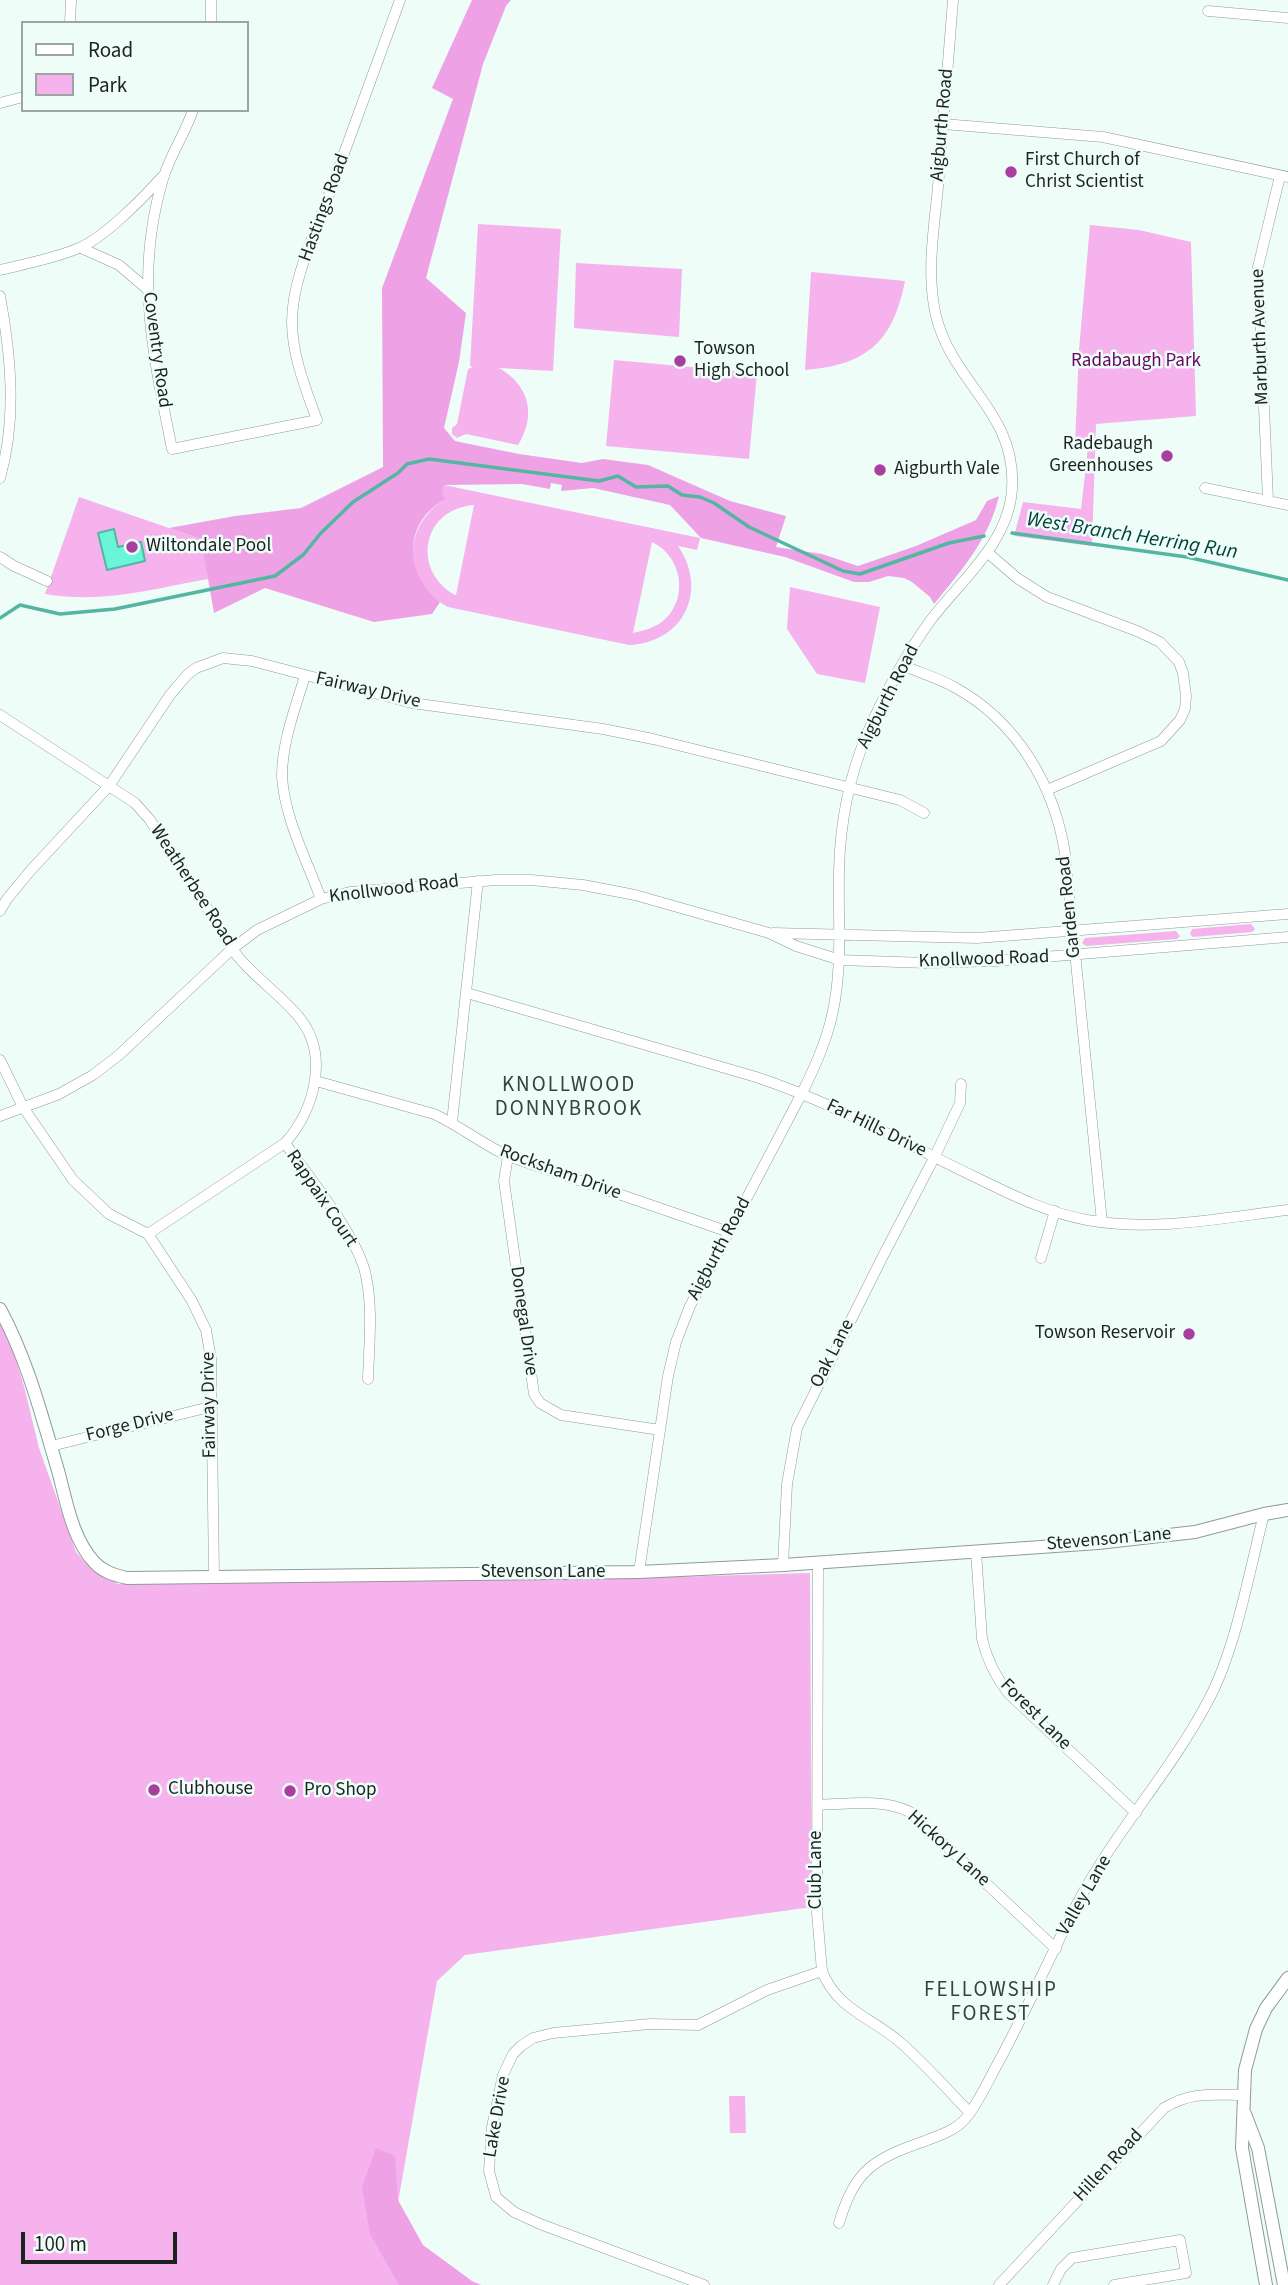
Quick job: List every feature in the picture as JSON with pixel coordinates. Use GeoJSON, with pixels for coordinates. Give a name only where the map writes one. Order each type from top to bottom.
{"type":"FeatureCollection","features":[{"type":"Feature","properties":{"kind":"street"},"geometry":{"type":"LineString","coordinates":[[70,21],[71,0]]}},
{"type":"Feature","properties":{"kind":"street"},"geometry":{"type":"LineString","coordinates":[[211,0],[211,21]]}},
{"type":"Feature","properties":{"kind":"street","name":"Hastings Road"},"geometry":{"type":"LineString","coordinates":[[317,420],[293,338],[295,297],[400,0]]}},
{"type":"Feature","properties":{"kind":"street","name":"Aigburth Road"},"geometry":{"type":"LineString","coordinates":[[639,1572],[668,1376],[682,1324],[816,1066],[829,1031],[840,960],[840,856],[843,821],[867,734],[902,666],[930,622],[987,552],[1009,506],[1011,465],[1002,429],[953,359],[943,338],[934,305],[932,253],[953,0]]}},
{"type":"Feature","properties":{"kind":"street"},"geometry":{"type":"LineString","coordinates":[[1208,11],[1288,18]]}},
{"type":"Feature","properties":{"kind":"street"},"geometry":{"type":"LineString","coordinates":[[0,103],[21,98]]}},
{"type":"Feature","properties":{"kind":"street","name":"Coventry Road"},"geometry":{"type":"LineString","coordinates":[[192,112],[186,132],[164,175],[149,238],[147,289],[156,364],[172,449],[317,420]]}},
{"type":"Feature","properties":{"kind":"street"},"geometry":{"type":"LineString","coordinates":[[943,124],[1104,137],[1284,176]]}},
{"type":"Feature","properties":{"kind":"street"},"geometry":{"type":"LineString","coordinates":[[0,270],[80,248],[126,213],[164,175]]}},
{"type":"Feature","properties":{"kind":"street","name":"Marburth Avenue"},"geometry":{"type":"LineString","coordinates":[[1268,500],[1258,268],[1284,176]]}},
{"type":"Feature","properties":{"kind":"street"},"geometry":{"type":"LineString","coordinates":[[80,248],[119,265],[147,289]]}},
{"type":"Feature","properties":{"kind":"street"},"geometry":{"type":"LineString","coordinates":[[0,296],[6,329],[10,399],[8,435],[0,478]]}},
{"type":"Feature","properties":{"kind":"street"},"geometry":{"type":"LineString","coordinates":[[1205,488],[1288,505]]}},
{"type":"Feature","properties":{"kind":"street"},"geometry":{"type":"LineString","coordinates":[[987,552],[1017,578],[1047,597],[1160,642],[1179,662],[1183,673],[1185,709],[1180,720],[1161,741],[1047,790]]}},
{"type":"Feature","properties":{"kind":"street"},"geometry":{"type":"LineString","coordinates":[[0,557],[47,581]]}},
{"type":"Feature","properties":{"kind":"street","name":"Fairway Drive"},"geometry":{"type":"LineString","coordinates":[[0,911],[31,870],[109,786],[170,695],[196,668],[223,658],[238,658],[412,703],[603,729],[653,739],[900,800],[925,813]]}},
{"type":"Feature","properties":{"kind":"street","name":"Garden Road"},"geometry":{"type":"LineString","coordinates":[[902,666],[951,685],[987,709],[1020,744],[1047,790],[1062,836],[1102,1222]]}},
{"type":"Feature","properties":{"kind":"street"},"geometry":{"type":"LineString","coordinates":[[305,677],[285,749],[282,776],[288,809],[321,899]]}},
{"type":"Feature","properties":{"kind":"street","name":"Weatherbee Road"},"geometry":{"type":"LineString","coordinates":[[0,715],[135,803],[150,820],[232,949],[304,1024],[314,1049],[316,1081],[306,1111],[285,1143],[148,1234]]}},
{"type":"Feature","properties":{"kind":"street","name":"Knollwood Road"},"geometry":{"type":"LineString","coordinates":[[0,1116],[69,1089],[104,1067],[232,949],[257,930],[321,899],[350,892],[478,881],[531,880],[610,889],[769,933],[796,946],[840,960],[963,962],[1288,937]]}},
{"type":"Feature","properties":{"kind":"street"},"geometry":{"type":"LineString","coordinates":[[452,1122],[478,881]]}},
{"type":"Feature","properties":{"kind":"street","name":"Knollwood Road"},"geometry":{"type":"LineString","coordinates":[[769,933],[977,938],[1288,914]]}},
{"type":"Feature","properties":{"kind":"street","name":"Far Hills Drive"},"geometry":{"type":"LineString","coordinates":[[467,993],[756,1077],[802,1093],[934,1158],[1055,1212],[1102,1222],[1168,1225],[1288,1210]]}},
{"type":"Feature","properties":{"kind":"street","name":"Fairway Drive"},"geometry":{"type":"LineString","coordinates":[[0,1060],[23,1107],[60,1163],[97,1205],[148,1234],[192,1301],[206,1331],[210,1348],[214,1576]]}},
{"type":"Feature","properties":{"kind":"street","name":"Rocksham Drive"},"geometry":{"type":"LineString","coordinates":[[316,1081],[434,1114],[452,1122],[486,1146],[508,1156],[729,1232]]}},
{"type":"Feature","properties":{"kind":"street","name":"Oak Lane"},"geometry":{"type":"LineString","coordinates":[[783,1565],[787,1484],[790,1455],[797,1429],[934,1158],[960,1103],[961,1084]]}},
{"type":"Feature","properties":{"kind":"street","name":"Rappaix Court"},"geometry":{"type":"LineString","coordinates":[[285,1143],[340,1223],[364,1266],[368,1292],[368,1379]]}},
{"type":"Feature","properties":{"kind":"street","name":"Donegal Drive"},"geometry":{"type":"LineString","coordinates":[[508,1156],[504,1181],[534,1394],[540,1403],[561,1415],[660,1430]]}},
{"type":"Feature","properties":{"kind":"street"},"geometry":{"type":"LineString","coordinates":[[1041,1258],[1055,1212]]}},
{"type":"Feature","properties":{"kind":"street","name":"Stevenson Lane"},"geometry":{"type":"LineString","coordinates":[[0,1309],[24,1361],[76,1533],[94,1562],[103,1570],[127,1578],[639,1572],[783,1565],[1098,1543],[1195,1532],[1288,1510]]}},
{"type":"Feature","properties":{"kind":"street","name":"Forge Drive"},"geometry":{"type":"LineString","coordinates":[[51,1446],[210,1407]]}},
{"type":"Feature","properties":{"kind":"street","name":"Stevenson Lane"},"geometry":{"type":"LineString","coordinates":[[1264,1514],[1288,1504]]}},
{"type":"Feature","properties":{"kind":"street","name":"Valley Lane"},"geometry":{"type":"LineString","coordinates":[[839,2223],[847,2195],[858,2176],[899,2150],[949,2132],[970,2113],[1022,2019],[1085,1890],[1191,1732],[1220,1677],[1264,1514]]}},
{"type":"Feature","properties":{"kind":"street","name":"Forest Lane"},"geometry":{"type":"LineString","coordinates":[[975,1552],[982,1639],[985,1654],[997,1678],[1008,1693],[1136,1813]]}},
{"type":"Feature","properties":{"kind":"street","name":"Club Lane"},"geometry":{"type":"LineString","coordinates":[[818,1562],[817,1913],[822,1971]]}},
{"type":"Feature","properties":{"kind":"street","name":"Hickory Lane"},"geometry":{"type":"LineString","coordinates":[[818,1805],[882,1804],[894,1805],[909,1812],[1056,1949]]}},
{"type":"Feature","properties":{"kind":"street"},"geometry":{"type":"LineString","coordinates":[[822,1971],[825,1980],[846,2004],[901,2043],[970,2113]]}},
{"type":"Feature","properties":{"kind":"street","name":"Lake Drive"},"geometry":{"type":"LineString","coordinates":[[704,2285],[540,2224],[514,2212],[496,2197],[490,2180],[489,2160],[492,2127],[503,2074],[513,2054],[521,2046],[542,2035],[650,2024],[698,2025],[767,1990],[822,1971]]}},
{"type":"Feature","properties":{"kind":"street"},"geometry":{"type":"LineString","coordinates":[[1266,2285],[1242,2148],[1244,2095],[1247,2060],[1256,2029],[1266,2008],[1288,1978]]}},
{"type":"Feature","properties":{"kind":"street","name":"Hillen Road"},"geometry":{"type":"LineString","coordinates":[[1005,2283],[1164,2108],[1193,2095],[1244,2095]]}},
{"type":"Feature","properties":{"kind":"street"},"geometry":{"type":"LineString","coordinates":[[1244,2113],[1258,2148],[1284,2285]]}},
{"type":"Feature","properties":{"kind":"street"},"geometry":{"type":"LineString","coordinates":[[1053,2285],[1061,2269],[1072,2258],[1180,2240],[1186,2273],[1114,2285]]}},
{"type":"Feature","properties":{"kind":"green space"},"geometry":{"type":"Polygon","coordinates":[[[478,224],[561,229],[553,371],[499,368],[517,383],[527,402],[527,423],[518,445],[466,434],[457,438],[452,434],[452,428],[457,424],[468,369],[473,367],[470,366],[478,224]]]}},
{"type":"Feature","properties":{"kind":"green space","name":"Radabaugh Park"},"geometry":{"type":"Polygon","coordinates":[[[1090,225],[1139,230],[1191,242],[1196,416],[1096,424],[1092,546],[1014,536],[1023,502],[1081,509],[1088,448],[1075,445],[1079,350],[1090,225]]]}},
{"type":"Feature","properties":{"kind":"green space"},"geometry":{"type":"Polygon","coordinates":[[[576,263],[682,269],[679,337],[574,328],[576,263]]]}},
{"type":"Feature","properties":{"kind":"green space"},"geometry":{"type":"Polygon","coordinates":[[[811,272],[905,281],[893,320],[874,346],[846,362],[805,370],[811,272]]]}},
{"type":"Feature","properties":{"kind":"green space"},"geometry":{"type":"Polygon","coordinates":[[[614,360],[757,373],[749,459],[606,446],[614,360]]]}},
{"type":"Feature","properties":{"kind":"green space"},"geometry":{"type":"Polygon","coordinates":[[[444,485],[700,538],[697,550],[678,546],[687,563],[691,580],[690,597],[685,612],[676,625],[664,635],[648,642],[629,645],[448,607],[422,583],[415,568],[413,553],[421,523],[446,498],[441,497],[444,485]],[[474,505],[456,509],[443,517],[428,542],[432,571],[441,584],[455,595],[456,595],[474,505]],[[652,542],[633,633],[661,623],[672,611],[677,600],[679,578],[676,567],[662,548],[652,542]]]}},
{"type":"Feature","properties":{"kind":"green space","name":"Wiltondale Pool"},"geometry":{"type":"Polygon","coordinates":[[[79,497],[201,539],[241,532],[207,570],[208,579],[107,596],[66,597],[45,594],[79,497]]]}},
{"type":"Feature","properties":{"kind":"green space"},"geometry":{"type":"Polygon","coordinates":[[[790,587],[880,607],[865,683],[817,674],[787,629],[790,587]]]}},
{"type":"Feature","properties":{"kind":"green space"},"geometry":{"type":"Polygon","coordinates":[[[1251,924],[1255,929],[1252,932],[1193,937],[1190,934],[1192,929],[1251,924]]]}},
{"type":"Feature","properties":{"kind":"green space"},"geometry":{"type":"Polygon","coordinates":[[[1176,931],[1180,936],[1177,939],[1086,946],[1082,943],[1085,938],[1176,931]]]}},
{"type":"Feature","properties":{"kind":"green space"},"geometry":{"type":"Polygon","coordinates":[[[0,1322],[8,1335],[39,1448],[76,1552],[92,1570],[118,1584],[810,1573],[812,1907],[465,1955],[437,1981],[388,2259],[456,2285],[0,2285],[0,1322]]]}},
{"type":"Feature","properties":{"kind":"green space"},"geometry":{"type":"Polygon","coordinates":[[[729,2096],[745,2096],[746,2133],[730,2133],[729,2096]]]}},
{"type":"Feature","properties":{"kind":"shaded area"},"geometry":{"type":"Polygon","coordinates":[[[472,0],[511,0],[506,6],[483,64],[426,278],[466,313],[459,362],[444,428],[455,441],[519,454],[582,463],[603,459],[648,465],[730,501],[786,516],[776,547],[822,554],[858,566],[916,546],[976,520],[987,501],[999,496],[989,526],[981,540],[934,604],[930,597],[904,578],[888,576],[869,582],[854,582],[785,557],[701,538],[670,505],[593,488],[561,491],[562,485],[551,483],[550,489],[522,484],[444,485],[442,496],[447,498],[422,520],[413,548],[419,577],[440,602],[432,614],[374,622],[265,588],[214,613],[201,539],[169,528],[301,508],[383,467],[382,288],[453,99],[432,88],[472,0]]]}},
{"type":"Feature","properties":{"kind":"shaded area","name":"Wiltondale Pool"},"geometry":{"type":"Polygon","coordinates":[[[114,529],[118,547],[141,542],[145,561],[107,570],[98,533],[114,529]]]}},
{"type":"Feature","properties":{"kind":"shaded area"},"geometry":{"type":"Polygon","coordinates":[[[376,2148],[395,2156],[398,2200],[423,2245],[481,2285],[399,2285],[370,2234],[362,2187],[376,2148]]]}},
{"type":"Feature","properties":{"kind":"waterway","name":"West Branch Herring Run"},"geometry":{"type":"LineString","coordinates":[[0,618],[20,605],[60,614],[115,609],[275,576],[303,555],[353,502],[398,473],[407,464],[429,459],[599,481],[618,476],[636,487],[668,486],[682,495],[700,497],[714,503],[749,527],[843,571],[860,574],[949,543],[984,536]]}},
{"type":"Feature","properties":{"kind":"waterway","name":"West Branch Herring Run"},"geometry":{"type":"LineString","coordinates":[[1012,533],[1187,557],[1288,580]]}},
{"type":"Feature","properties":{"kind":"place","name":"First Church of Christ Scientist"},"geometry":{"type":"Point","coordinates":[1011,172]}},
{"type":"Feature","properties":{"kind":"place","name":"Towson High School"},"geometry":{"type":"Point","coordinates":[680,361]}},
{"type":"Feature","properties":{"kind":"place","name":"Radebaugh Greenhouses"},"geometry":{"type":"Point","coordinates":[1167,456]}},
{"type":"Feature","properties":{"kind":"place","name":"Aigburth Vale"},"geometry":{"type":"Point","coordinates":[880,470]}},
{"type":"Feature","properties":{"kind":"place","name":"Wiltondale Pool"},"geometry":{"type":"Point","coordinates":[132,547]}},
{"type":"Feature","properties":{"kind":"place","name":"Towson Reservoir"},"geometry":{"type":"Point","coordinates":[1189,1334]}},
{"type":"Feature","properties":{"kind":"place","name":"Clubhouse"},"geometry":{"type":"Point","coordinates":[154,1790]}},
{"type":"Feature","properties":{"kind":"place","name":"Pro Shop"},"geometry":{"type":"Point","coordinates":[290,1791]}},
{"type":"Feature","properties":{"kind":"district","name":"KNOLLWOOD DONNYBROOK"},"geometry":{"type":"Point","coordinates":[569,1098]}},
{"type":"Feature","properties":{"kind":"district","name":"FELLOWSHIP FOREST"},"geometry":{"type":"Point","coordinates":[991,2003]}}]}
